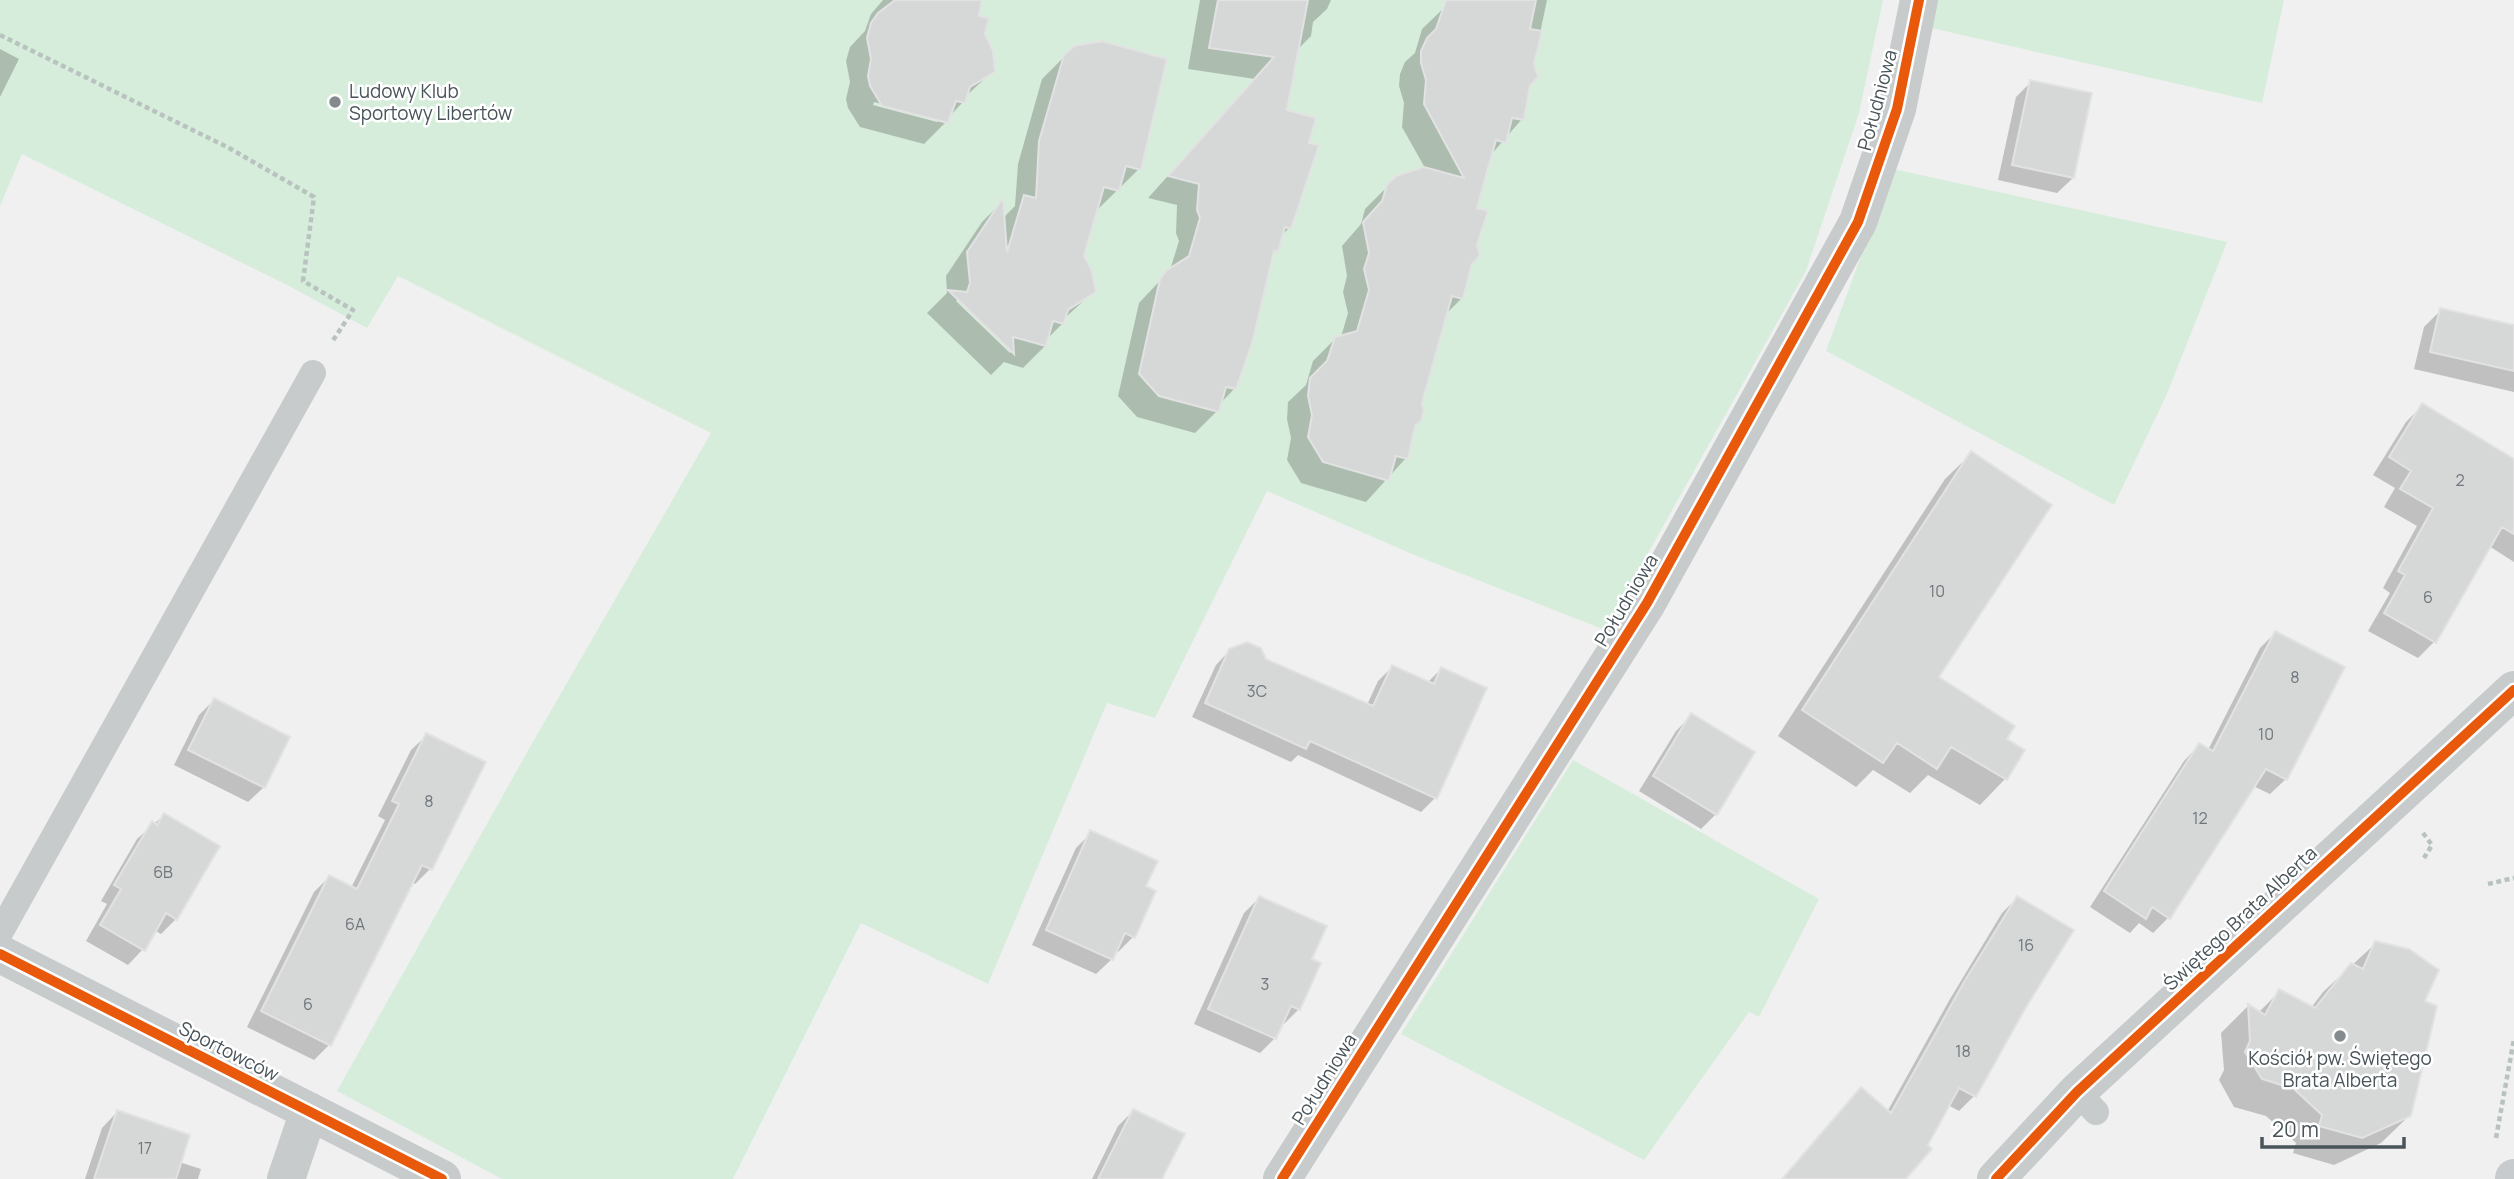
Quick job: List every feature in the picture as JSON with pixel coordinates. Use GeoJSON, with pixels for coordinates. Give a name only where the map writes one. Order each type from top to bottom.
{"type":"FeatureCollection","features":[{"type":"Feature","properties":{"kind":"street","name":"Południowa"},"geometry":{"type":"LineString","coordinates":[[1282,1179],[1647,603],[1858,222],[1897,108],[1919,0]]}},
{"type":"Feature","properties":{"kind":"street","name":"Świętego Brata Alberta"},"geometry":{"type":"LineString","coordinates":[[1996,1179],[2086,1102],[2395,800],[2514,690]]}},
{"type":"Feature","properties":{"kind":"street","name":"Sportowców"},"geometry":{"type":"LineString","coordinates":[[0,954],[442,1179]]}},
{"type":"Feature","properties":{"kind":"street"},"geometry":{"type":"LineString","coordinates":[[286,1179],[309,1111]]}},
{"type":"Feature","properties":{"kind":"lane"},"geometry":{"type":"LineString","coordinates":[[0,933],[313,373]]}},
{"type":"Feature","properties":{"kind":"path"},"geometry":{"type":"LineString","coordinates":[[0,35],[229,148],[314,197],[303,281],[353,310],[313,373]]}},
{"type":"Feature","properties":{"kind":"path"},"geometry":{"type":"LineString","coordinates":[[2488,884],[2514,878]]}},
{"type":"Feature","properties":{"kind":"path"},"geometry":{"type":"LineString","coordinates":[[2495,1142],[2514,1039]]}},
{"type":"Feature","properties":{"kind":"green space"},"geometry":{"type":"Polygon","coordinates":[[[0,0],[1883,0],[1859,113],[1806,271],[1605,630],[1419,557],[1267,491],[1155,718],[1107,703],[988,984],[861,923],[733,1179],[502,1179],[337,1091],[530,747],[711,433],[398,276],[367,328],[291,287],[22,154],[0,206],[0,0]]]}},
{"type":"Feature","properties":{"kind":"green space"},"geometry":{"type":"Polygon","coordinates":[[[1937,0],[2284,0],[2262,103],[1931,28],[1937,0]]]}},
{"type":"Feature","properties":{"kind":"green space"},"geometry":{"type":"Polygon","coordinates":[[[1893,169],[2227,242],[2167,394],[2114,505],[1826,351],[1893,169]]]}},
{"type":"Feature","properties":{"kind":"green space"},"geometry":{"type":"Polygon","coordinates":[[[1573,760],[1819,899],[1759,1017],[1749,1012],[1644,1160],[1401,1034],[1573,760]]]}},
{"type":"Feature","properties":{"kind":"building"},"geometry":{"type":"Polygon","coordinates":[[[895,0],[982,0],[979,16],[989,18],[985,34],[993,51],[995,72],[970,87],[965,103],[956,101],[948,123],[882,106],[870,86],[868,76],[871,59],[867,38],[871,23],[878,13],[895,0]]]}},
{"type":"Feature","properties":{"kind":"building"},"geometry":{"type":"Polygon","coordinates":[[[1218,0],[1308,0],[1287,110],[1316,118],[1309,143],[1319,145],[1291,229],[1285,227],[1278,252],[1274,251],[1253,340],[1236,389],[1226,387],[1219,412],[1159,396],[1139,374],[1160,279],[1167,270],[1189,256],[1200,218],[1197,210],[1199,184],[1168,176],[1274,57],[1209,48],[1218,0]]]}},
{"type":"Feature","properties":{"kind":"building"},"geometry":{"type":"Polygon","coordinates":[[[1446,0],[1536,0],[1530,29],[1542,31],[1534,64],[1538,77],[1530,86],[1524,120],[1512,118],[1506,143],[1496,140],[1477,208],[1488,211],[1477,245],[1480,256],[1472,264],[1463,299],[1452,296],[1422,403],[1424,411],[1421,421],[1415,426],[1408,459],[1396,456],[1389,481],[1323,462],[1308,437],[1312,415],[1308,396],[1310,378],[1327,361],[1335,337],[1357,331],[1369,290],[1364,269],[1369,253],[1363,222],[1382,201],[1387,185],[1396,176],[1424,167],[1464,178],[1424,104],[1426,80],[1421,51],[1427,38],[1436,29],[1446,0]]]}},
{"type":"Feature","properties":{"kind":"building"},"geometry":{"type":"Polygon","coordinates":[[[1102,41],[1167,59],[1141,170],[1126,166],[1119,191],[1104,187],[1084,256],[1092,271],[1096,292],[1068,310],[1064,324],[1053,321],[1046,346],[1013,337],[1014,354],[948,290],[967,292],[970,283],[967,252],[1003,198],[1007,252],[1024,195],[1036,198],[1039,141],[1064,55],[1074,46],[1102,41]]]}},
{"type":"Feature","properties":{"kind":"building"},"geometry":{"type":"Polygon","coordinates":[[[2030,80],[2092,93],[2074,178],[2012,165],[2030,80]]]}},
{"type":"Feature","properties":{"kind":"building"},"geometry":{"type":"Polygon","coordinates":[[[2440,308],[2514,325],[2514,371],[2430,352],[2440,308]]]}},
{"type":"Feature","properties":{"kind":"building"},"geometry":{"type":"Polygon","coordinates":[[[2422,403],[2514,459],[2514,534],[2502,527],[2436,643],[2384,613],[2405,575],[2398,571],[2433,508],[2400,489],[2411,471],[2389,457],[2422,403]]]}},
{"type":"Feature","properties":{"kind":"building"},"geometry":{"type":"Polygon","coordinates":[[[1971,451],[2052,505],[1939,677],[2015,726],[2007,739],[2025,750],[2007,780],[1951,747],[1937,769],[1897,743],[1883,763],[1802,710],[1971,451]]]}},
{"type":"Feature","properties":{"kind":"building"},"geometry":{"type":"Polygon","coordinates":[[[2275,631],[2345,667],[2287,780],[2266,769],[2170,919],[2152,907],[2146,919],[2104,891],[2199,743],[2213,751],[2275,631]]]}},
{"type":"Feature","properties":{"kind":"building"},"geometry":{"type":"Polygon","coordinates":[[[1247,642],[1261,648],[1266,659],[1373,706],[1392,665],[1434,684],[1441,667],[1487,688],[1437,799],[1310,741],[1306,749],[1205,703],[1229,649],[1247,642]]]}},
{"type":"Feature","properties":{"kind":"building"},"geometry":{"type":"Polygon","coordinates":[[[214,698],[290,737],[265,788],[188,750],[214,698]]]}},
{"type":"Feature","properties":{"kind":"building"},"geometry":{"type":"Polygon","coordinates":[[[1691,713],[1755,752],[1717,815],[1653,776],[1691,713]]]}},
{"type":"Feature","properties":{"kind":"building"},"geometry":{"type":"Polygon","coordinates":[[[426,733],[486,762],[432,870],[422,865],[331,1046],[261,1011],[329,875],[357,889],[399,804],[392,801],[426,733]]]}},
{"type":"Feature","properties":{"kind":"building"},"geometry":{"type":"Polygon","coordinates":[[[164,813],[220,846],[177,920],[166,913],[145,951],[100,925],[121,889],[114,885],[152,821],[157,825],[164,813]]]}},
{"type":"Feature","properties":{"kind":"building"},"geometry":{"type":"Polygon","coordinates":[[[1090,830],[1158,861],[1146,886],[1156,891],[1135,938],[1125,933],[1113,960],[1046,930],[1090,830]]]}},
{"type":"Feature","properties":{"kind":"building"},"geometry":{"type":"Polygon","coordinates":[[[1259,896],[1327,926],[1312,959],[1321,963],[1300,1010],[1291,1006],[1276,1039],[1208,1009],[1259,896]]]}},
{"type":"Feature","properties":{"kind":"building"},"geometry":{"type":"Polygon","coordinates":[[[2017,896],[2074,930],[2025,1009],[1976,1097],[1959,1088],[1928,1145],[1932,1149],[1906,1179],[1782,1179],[1861,1087],[1891,1113],[1964,982],[2017,896]]]}},
{"type":"Feature","properties":{"kind":"building","name":"Kościół pw. Świętego Brata Alberta"},"geometry":{"type":"Polygon","coordinates":[[[2375,941],[2409,949],[2439,970],[2425,1001],[2437,1006],[2411,1116],[2362,1138],[2319,1126],[2322,1115],[2294,1089],[2262,1079],[2245,1052],[2250,1041],[2248,1004],[2265,1015],[2279,989],[2315,1008],[2351,963],[2363,969],[2375,941]]]}},
{"type":"Feature","properties":{"kind":"building"},"geometry":{"type":"Polygon","coordinates":[[[1133,1109],[1185,1134],[1162,1179],[1098,1179],[1133,1109]]]}},
{"type":"Feature","properties":{"kind":"building"},"geometry":{"type":"Polygon","coordinates":[[[117,1110],[190,1135],[176,1179],[94,1179],[117,1110]]]}},
{"type":"Feature","properties":{"kind":"cycle path"},"geometry":{"type":"LineString","coordinates":[[1282,1179],[1647,603],[1858,222],[1897,109],[1919,0]]}},
{"type":"Feature","properties":{"kind":"cycle path"},"geometry":{"type":"LineString","coordinates":[[1996,1179],[2077,1092],[2514,690]]}},
{"type":"Feature","properties":{"kind":"cycle path"},"geometry":{"type":"LineString","coordinates":[[0,954],[442,1179]]}},
{"type":"Feature","properties":{"kind":"place","name":"Ludowy Klub Sportowy Libertów"},"geometry":{"type":"Point","coordinates":[335,102]}},
{"type":"Feature","properties":{"kind":"place","name":"Kościół pw. Świętego Brata Alberta"},"geometry":{"type":"Point","coordinates":[2340,1036]}}]}
